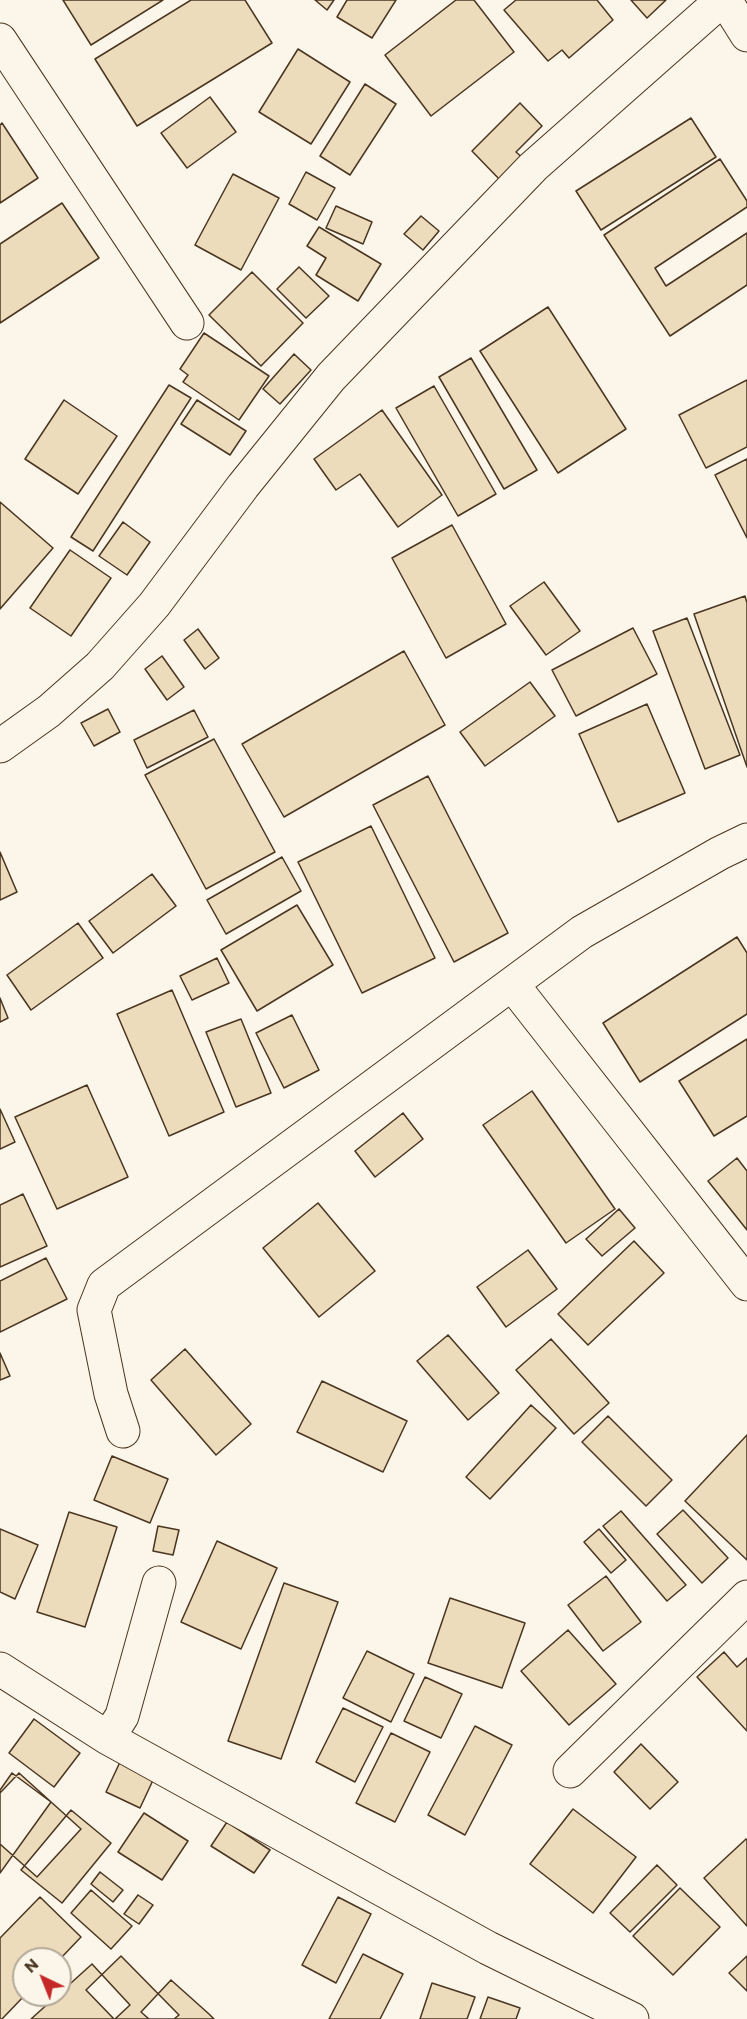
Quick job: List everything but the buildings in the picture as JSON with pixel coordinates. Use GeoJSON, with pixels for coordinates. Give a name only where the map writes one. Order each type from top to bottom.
{"type":"FeatureCollection","features":[{"type":"Feature","properties":{"kind":"street"},"geometry":{"type":"LineString","coordinates":[[0,746],[49,711],[100,666],[154,605],[243,486],[331,377],[533,167],[724,0],[747,35]]}},
{"type":"Feature","properties":{"kind":"street"},"geometry":{"type":"LineString","coordinates":[[0,40],[187,323]]}},
{"type":"Feature","properties":{"kind":"street"},"geometry":{"type":"LineString","coordinates":[[123,1431],[111,1394],[94,1310],[104,1285],[582,932],[747,840]]}},
{"type":"Feature","properties":{"kind":"street"},"geometry":{"type":"LineString","coordinates":[[512,984],[747,1284]]}},
{"type":"Feature","properties":{"kind":"street"},"geometry":{"type":"LineString","coordinates":[[108,1737],[122,1716],[159,1583]]}},
{"type":"Feature","properties":{"kind":"street"},"geometry":{"type":"LineString","coordinates":[[570,1771],[747,1597]]}},
{"type":"Feature","properties":{"kind":"street"},"geometry":{"type":"LineString","coordinates":[[0,1669],[108,1737],[488,1948],[632,2019]]}}]}
